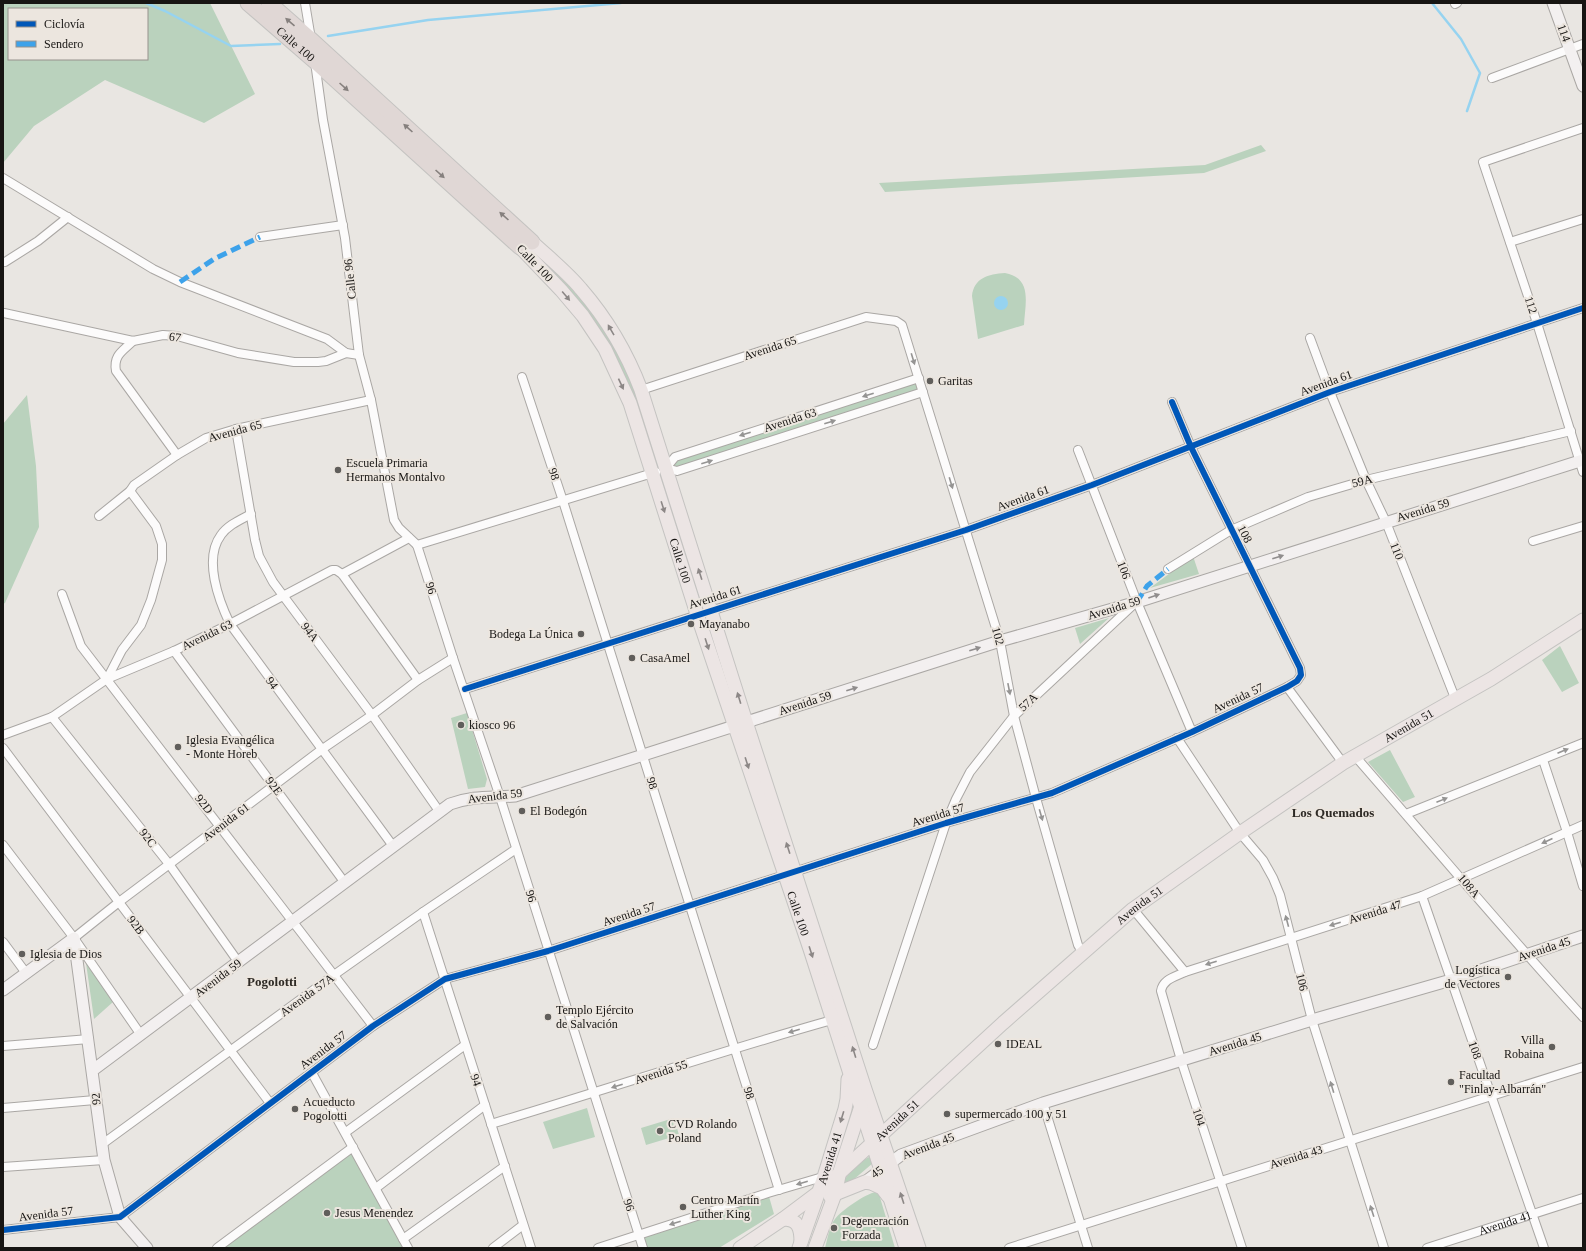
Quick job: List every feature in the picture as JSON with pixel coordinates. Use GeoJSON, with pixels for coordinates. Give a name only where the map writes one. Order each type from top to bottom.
{"type":"FeatureCollection","features":[{"type":"Feature","properties":{"kind":"highway","name":"Calle 100"},"geometry":{"type":"LineString","coordinates":[[248,3],[526,244]]}},
{"type":"Feature","properties":{"kind":"highway","name":"Calle 100"},"geometry":{"type":"LineString","coordinates":[[269,3],[311,40],[526,244]]}},
{"type":"Feature","properties":{"kind":"main road","name":"Calle 100"},"geometry":{"type":"LineString","coordinates":[[526,244],[581,288],[605,319],[631,363],[711,610],[740,724]]}},
{"type":"Feature","properties":{"kind":"main road","name":"Calle 100"},"geometry":{"type":"LineString","coordinates":[[526,244],[605,349],[630,404],[697,614],[740,724],[790,875],[865,1089],[877,1139],[886,1166],[919,1248]]}},
{"type":"Feature","properties":{"kind":"main road","name":"Avenida 51"},"geometry":{"type":"LineString","coordinates":[[740,1248],[817,1196],[840,1171],[1133,909],[1240,833],[1343,763],[1454,698],[1513,666],[1583,620]]}},
{"type":"Feature","properties":{"kind":"main road","name":"Calle 100"},"geometry":{"type":"LineString","coordinates":[[790,875],[810,949],[832,1020],[861,1108],[877,1139]]}},
{"type":"Feature","properties":{"kind":"main road","name":"Avenida 41"},"geometry":{"type":"LineString","coordinates":[[800,1246],[824,1177],[848,1099],[847,1065]]}},
{"type":"Feature","properties":{"kind":"main road","name":"Avenida 41"},"geometry":{"type":"LineString","coordinates":[[816,1248],[835,1194],[840,1171],[861,1108],[865,1089]]}},
{"type":"Feature","properties":{"kind":"main road"},"geometry":{"type":"LineString","coordinates":[[865,1089],[875,1109],[880,1114],[888,1117],[904,1114]]}},
{"type":"Feature","properties":{"kind":"main road","name":"Calle 100"},"geometry":{"type":"LineString","coordinates":[[886,1166],[890,1198],[906,1248]]}},
{"type":"Feature","properties":{"kind":"main road"},"geometry":{"type":"LineString","coordinates":[[817,1196],[835,1194],[861,1184],[871,1183],[882,1188],[890,1198]]}},
{"type":"Feature","properties":{"kind":"main road"},"geometry":{"type":"LineString","coordinates":[[824,1225],[838,1206],[861,1184]]}},
{"type":"Feature","properties":{"kind":"main road"},"geometry":{"type":"LineString","coordinates":[[783,1219],[790,1219],[799,1226],[801,1234],[800,1246]]}},
{"type":"Feature","properties":{"kind":"street","name":"Calle 96"},"geometry":{"type":"LineString","coordinates":[[305,3],[323,120],[343,225],[359,355],[371,400],[394,520],[399,528],[417,544]]}},
{"type":"Feature","properties":{"kind":"street","name":"114"},"geometry":{"type":"LineString","coordinates":[[1553,3],[1583,86]]}},
{"type":"Feature","properties":{"kind":"street"},"geometry":{"type":"LineString","coordinates":[[1492,78],[1583,44]]}},
{"type":"Feature","properties":{"kind":"street","name":"112"},"geometry":{"type":"LineString","coordinates":[[1582,465],[1537,323],[1483,162],[1583,128]]}},
{"type":"Feature","properties":{"kind":"street"},"geometry":{"type":"LineString","coordinates":[[3,178],[166,276],[327,339],[346,353],[359,355]]}},
{"type":"Feature","properties":{"kind":"street"},"geometry":{"type":"LineString","coordinates":[[5,262],[38,241],[68,217]]}},
{"type":"Feature","properties":{"kind":"street"},"geometry":{"type":"LineString","coordinates":[[1510,242],[1583,219]]}},
{"type":"Feature","properties":{"kind":"street"},"geometry":{"type":"LineString","coordinates":[[260,237],[343,225]]}},
{"type":"Feature","properties":{"kind":"street","name":"Avenida 61"},"geometry":{"type":"LineString","coordinates":[[464,689],[966,530],[1092,485],[1330,392],[1583,308]]}},
{"type":"Feature","properties":{"kind":"street","name":"67"},"geometry":{"type":"LineString","coordinates":[[4,313],[133,341],[163,335],[177,336],[238,353],[294,362],[326,361],[346,353]]}},
{"type":"Feature","properties":{"kind":"street","name":"Avenida 65"},"geometry":{"type":"LineString","coordinates":[[641,390],[866,317],[900,322]]}},
{"type":"Feature","properties":{"kind":"street","name":"102"},"geometry":{"type":"LineString","coordinates":[[900,322],[919,378],[1000,641],[1014,716],[1078,945],[1083,953]]}},
{"type":"Feature","properties":{"kind":"street","name":"110"},"geometry":{"type":"LineString","coordinates":[[1310,338],[1330,392],[1366,480],[1386,522],[1454,698]]}},
{"type":"Feature","properties":{"kind":"street"},"geometry":{"type":"LineString","coordinates":[[133,341],[117,357],[115,362],[116,371],[177,455]]}},
{"type":"Feature","properties":{"kind":"street","name":"98"},"geometry":{"type":"LineString","coordinates":[[522,377],[563,500],[779,1190]]}},
{"type":"Feature","properties":{"kind":"street","name":"Avenida 63"},"geometry":{"type":"LineString","coordinates":[[417,544],[652,474],[666,468],[674,457],[919,378]]}},
{"type":"Feature","properties":{"kind":"street","name":"Avenida 63"},"geometry":{"type":"LineString","coordinates":[[666,468],[678,471],[923,392]]}},
{"type":"Feature","properties":{"kind":"street","name":"Avenida 65"},"geometry":{"type":"LineString","coordinates":[[99,516],[134,485],[177,455],[206,438],[236,429],[371,400]]}},
{"type":"Feature","properties":{"kind":"street","name":"108"},"geometry":{"type":"LineString","coordinates":[[1172,402],[1191,447],[1300,668],[1301,675]]}},
{"type":"Feature","properties":{"kind":"street","name":"94A"},"geometry":{"type":"LineString","coordinates":[[236,429],[255,540],[259,556],[269,576],[372,715],[440,811]]}},
{"type":"Feature","properties":{"kind":"street","name":"59A"},"geometry":{"type":"LineString","coordinates":[[1168,569],[1231,530],[1308,497],[1366,480],[1571,431]]}},
{"type":"Feature","properties":{"kind":"street","name":"106"},"geometry":{"type":"LineString","coordinates":[[1078,450],[1136,602],[1192,732]]}},
{"type":"Feature","properties":{"kind":"street","name":"Avenida 59"},"geometry":{"type":"LineString","coordinates":[[93,1070],[239,963],[450,804],[464,799],[482,796],[515,796],[1000,641],[1136,602],[1386,522],[1582,465]]}},
{"type":"Feature","properties":{"kind":"street"},"geometry":{"type":"LineString","coordinates":[[107,679],[122,650],[141,625],[151,600],[162,560],[162,544],[156,526],[130,490]]}},
{"type":"Feature","properties":{"kind":"street","name":"94"},"geometry":{"type":"LineString","coordinates":[[251,514],[228,528],[220,536],[215,549],[213,561],[216,590],[220,604],[230,624],[321,750],[393,846]]}},
{"type":"Feature","properties":{"kind":"street"},"geometry":{"type":"LineString","coordinates":[[1533,541],[1583,526]]}},
{"type":"Feature","properties":{"kind":"street","name":"Avenida 63"},"geometry":{"type":"LineString","coordinates":[[3,735],[52,717],[107,679],[174,651],[230,624],[332,570],[336,570],[342,574],[409,538]]}},
{"type":"Feature","properties":{"kind":"street","name":"96"},"geometry":{"type":"LineString","coordinates":[[417,544],[453,658],[500,797],[643,1248]]}},
{"type":"Feature","properties":{"kind":"street"},"geometry":{"type":"LineString","coordinates":[[342,574],[418,680]]}},
{"type":"Feature","properties":{"kind":"street","name":"92D"},"geometry":{"type":"LineString","coordinates":[[62,594],[81,646],[221,826],[373,1026]]}},
{"type":"Feature","properties":{"kind":"street","name":"57A"},"geometry":{"type":"LineString","coordinates":[[873,1045],[946,823],[970,772],[1014,716],[1136,602]]}},
{"type":"Feature","properties":{"kind":"street","name":"92E"},"geometry":{"type":"LineString","coordinates":[[174,651],[345,883]]}},
{"type":"Feature","properties":{"kind":"street","name":"Avenida 61"},"geometry":{"type":"LineString","coordinates":[[3,990],[74,938],[119,902],[321,750],[372,715],[418,680],[453,658]]}},
{"type":"Feature","properties":{"kind":"street","name":"Avenida 57"},"geometry":{"type":"LineString","coordinates":[[3,1230],[120,1217],[373,1026],[445,979],[548,951],[790,875],[946,823],[1036,798],[1192,732],[1287,687],[1297,681],[1301,675]]}},
{"type":"Feature","properties":{"kind":"street"},"geometry":{"type":"LineString","coordinates":[[1287,687],[1343,763]]}},
{"type":"Feature","properties":{"kind":"street","name":"92C"},"geometry":{"type":"LineString","coordinates":[[52,717],[169,864],[239,963]]}},
{"type":"Feature","properties":{"kind":"street","name":"106"},"geometry":{"type":"LineString","coordinates":[[1177,738],[1240,833],[1263,860],[1280,895],[1292,937],[1312,1020],[1384,1248]]}},
{"type":"Feature","properties":{"kind":"street"},"geometry":{"type":"LineString","coordinates":[[1406,814],[1583,743]]}},
{"type":"Feature","properties":{"kind":"street","name":"92B"},"geometry":{"type":"LineString","coordinates":[[3,748],[270,1103]]}},
{"type":"Feature","properties":{"kind":"street","name":"108A"},"geometry":{"type":"LineString","coordinates":[[1355,756],[1526,955],[1583,1017]]}},
{"type":"Feature","properties":{"kind":"street"},"geometry":{"type":"LineString","coordinates":[[1543,760],[1583,886]]}},
{"type":"Feature","properties":{"kind":"street","name":"Avenida 47"},"geometry":{"type":"LineString","coordinates":[[1162,986],[1166,981],[1185,972],[1422,896],[1583,825]]}},
{"type":"Feature","properties":{"kind":"street"},"geometry":{"type":"LineString","coordinates":[[3,845],[74,938],[141,1035]]}},
{"type":"Feature","properties":{"kind":"street","name":"Avenida 57A"},"geometry":{"type":"LineString","coordinates":[[101,1145],[334,975],[516,849]]}},
{"type":"Feature","properties":{"kind":"street","name":"108"},"geometry":{"type":"LineString","coordinates":[[1422,896],[1544,1248]]}},
{"type":"Feature","properties":{"kind":"street"},"geometry":{"type":"LineString","coordinates":[[1133,909],[1185,972]]}},
{"type":"Feature","properties":{"kind":"street","name":"94"},"geometry":{"type":"LineString","coordinates":[[423,912],[531,1248]]}},
{"type":"Feature","properties":{"kind":"street","name":"Avenida 45"},"geometry":{"type":"LineString","coordinates":[[886,1166],[901,1155],[1043,1103],[1312,1020],[1451,980],[1583,936]]}},
{"type":"Feature","properties":{"kind":"street","name":"92"},"geometry":{"type":"LineString","coordinates":[[74,938],[89,1039],[95,1100],[104,1160],[120,1217],[147,1248]]}},
{"type":"Feature","properties":{"kind":"street"},"geometry":{"type":"LineString","coordinates":[[3,942],[26,973]]}},
{"type":"Feature","properties":{"kind":"street","name":"104"},"geometry":{"type":"LineString","coordinates":[[1162,986],[1161,991],[1181,1060],[1242,1248]]}},
{"type":"Feature","properties":{"kind":"street","name":"Avenida 55"},"geometry":{"type":"LineString","coordinates":[[491,1124],[594,1094],[734,1048],[832,1020]]}},
{"type":"Feature","properties":{"kind":"street"},"geometry":{"type":"LineString","coordinates":[[3,1046],[89,1039]]}},
{"type":"Feature","properties":{"kind":"street"},"geometry":{"type":"LineString","coordinates":[[346,1132],[465,1045]]}},
{"type":"Feature","properties":{"kind":"street","name":"Avenida 43"},"geometry":{"type":"LineString","coordinates":[[1009,1248],[1583,1067]]}},
{"type":"Feature","properties":{"kind":"street"},"geometry":{"type":"LineString","coordinates":[[312,1073],[346,1132],[408,1248]]}},
{"type":"Feature","properties":{"kind":"street"},"geometry":{"type":"LineString","coordinates":[[3,1108],[95,1100]]}},
{"type":"Feature","properties":{"kind":"street"},"geometry":{"type":"LineString","coordinates":[[1043,1103],[1088,1248]]}},
{"type":"Feature","properties":{"kind":"street"},"geometry":{"type":"LineString","coordinates":[[376,1188],[484,1105]]}},
{"type":"Feature","properties":{"kind":"street"},"geometry":{"type":"LineString","coordinates":[[217,1248],[353,1147]]}},
{"type":"Feature","properties":{"kind":"street"},"geometry":{"type":"LineString","coordinates":[[3,1167],[104,1160]]}},
{"type":"Feature","properties":{"kind":"street"},"geometry":{"type":"LineString","coordinates":[[403,1239],[505,1166]]}},
{"type":"Feature","properties":{"kind":"street","name":"45"},"geometry":{"type":"LineString","coordinates":[[861,1184],[886,1166]]}},
{"type":"Feature","properties":{"kind":"street"},"geometry":{"type":"LineString","coordinates":[[598,1248],[840,1171]]}},
{"type":"Feature","properties":{"kind":"street","name":"Avenida 41"},"geometry":{"type":"LineString","coordinates":[[1427,1248],[1583,1198]]}},
{"type":"Feature","properties":{"kind":"street"},"geometry":{"type":"LineString","coordinates":[[493,1248],[523,1225]]}},
{"type":"Feature","properties":{"kind":"green space"},"geometry":{"type":"Polygon","coordinates":[[[3,3],[210,3],[255,94],[204,123],[105,80],[34,126],[3,163],[3,3]]]}},
{"type":"Feature","properties":{"kind":"green space"},"geometry":{"type":"Polygon","coordinates":[[[1261,145],[1266,151],[1204,173],[885,192],[879,183],[1205,165],[1261,145]]]}},
{"type":"Feature","properties":{"kind":"green space"},"geometry":{"type":"Polygon","coordinates":[[[525,241],[593,311],[613,344],[637,393],[659,467],[657,468],[633,395],[609,346],[589,313],[525,241]]]}},
{"type":"Feature","properties":{"kind":"green space"},"geometry":{"type":"Polygon","coordinates":[[[1005,273],[1020,280],[1024,286],[1026,301],[1024,325],[978,339],[972,296],[973,290],[983,278],[993,274],[1005,273]]]}},
{"type":"Feature","properties":{"kind":"green space"},"geometry":{"type":"Polygon","coordinates":[[[917,382],[920,390],[677,468],[671,466],[676,459],[917,382]]]}},
{"type":"Feature","properties":{"kind":"green space"},"geometry":{"type":"Polygon","coordinates":[[[27,395],[36,466],[39,527],[5,603],[3,604],[3,424],[27,395]]]}},
{"type":"Feature","properties":{"kind":"green space"},"geometry":{"type":"Polygon","coordinates":[[[661,473],[705,608],[703,609],[658,475],[661,473]]]}},
{"type":"Feature","properties":{"kind":"green space"},"geometry":{"type":"Polygon","coordinates":[[[1193,556],[1199,574],[1150,588],[1193,556]]]}},
{"type":"Feature","properties":{"kind":"green space"},"geometry":{"type":"Polygon","coordinates":[[[1109,618],[1080,644],[1075,628],[1109,618]]]}},
{"type":"Feature","properties":{"kind":"green space"},"geometry":{"type":"Polygon","coordinates":[[[1560,646],[1579,683],[1562,692],[1542,660],[1560,646]]]}},
{"type":"Feature","properties":{"kind":"green space"},"geometry":{"type":"Polygon","coordinates":[[[467,713],[487,779],[485,787],[468,789],[451,718],[467,713]]]}},
{"type":"Feature","properties":{"kind":"green space"},"geometry":{"type":"Polygon","coordinates":[[[1390,750],[1415,797],[1403,802],[1368,762],[1390,750]]]}},
{"type":"Feature","properties":{"kind":"green space"},"geometry":{"type":"Polygon","coordinates":[[[86,963],[113,1002],[94,1019],[86,963]]]}},
{"type":"Feature","properties":{"kind":"green space"},"geometry":{"type":"Polygon","coordinates":[[[587,1108],[595,1137],[553,1149],[543,1122],[587,1108]]]}},
{"type":"Feature","properties":{"kind":"green space","name":"CVD Rolando Poland"},"geometry":{"type":"Polygon","coordinates":[[[674,1118],[679,1135],[646,1145],[641,1128],[674,1118]]]}},
{"type":"Feature","properties":{"kind":"green space","name":"Jesus Menendez"},"geometry":{"type":"Polygon","coordinates":[[[353,1147],[408,1248],[217,1248],[353,1147]]]}},
{"type":"Feature","properties":{"kind":"green space"},"geometry":{"type":"Polygon","coordinates":[[[869,1157],[873,1163],[846,1186],[842,1182],[860,1162],[869,1157]]]}},
{"type":"Feature","properties":{"kind":"green space"},"geometry":{"type":"Polygon","coordinates":[[[876,1192],[879,1194],[895,1248],[825,1248],[833,1221],[838,1215],[860,1199],[876,1192]]]}},
{"type":"Feature","properties":{"kind":"green space"},"geometry":{"type":"Polygon","coordinates":[[[768,1193],[774,1214],[719,1248],[643,1248],[639,1235],[768,1193]]]}},
{"type":"Feature","properties":{"kind":"water"},"geometry":{"type":"Polygon","coordinates":[[[1001,296],[1006,298],[1008,303],[1006,308],[1001,310],[996,308],[994,303],[996,298],[1001,296]]]}},
{"type":"Feature","properties":{"kind":"waterway"},"geometry":{"type":"LineString","coordinates":[[146,3],[165,11],[231,46],[280,44]]}},
{"type":"Feature","properties":{"kind":"waterway"},"geometry":{"type":"LineString","coordinates":[[328,36],[428,20],[621,3]]}},
{"type":"Feature","properties":{"kind":"waterway"},"geometry":{"type":"LineString","coordinates":[[1432,3],[1461,39],[1480,73],[1467,111]]}},
{"type":"Feature","properties":{"kind":"marked path"},"geometry":{"type":"LineString","coordinates":[[180,282],[214,259],[260,237]]}},
{"type":"Feature","properties":{"kind":"marked path"},"geometry":{"type":"LineString","coordinates":[[1137,602],[1147,586],[1168,569]]}},
{"type":"Feature","properties":{"kind":"cycle path"},"geometry":{"type":"LineString","coordinates":[[465,689],[966,530],[1092,485],[1330,392],[1583,308]]}},
{"type":"Feature","properties":{"kind":"cycle path"},"geometry":{"type":"LineString","coordinates":[[3,1230],[120,1217],[373,1026],[445,979],[548,951],[946,823],[1052,793],[1192,732],[1297,681],[1301,675],[1300,668],[1191,447],[1172,402]]}},
{"type":"Feature","properties":{"kind":"place","name":"Garitas"},"geometry":{"type":"Point","coordinates":[930,381]}},
{"type":"Feature","properties":{"kind":"place","name":"Escuela Primaria Hermanos Montalvo"},"geometry":{"type":"Point","coordinates":[338,470]}},
{"type":"Feature","properties":{"kind":"place","name":"Mayanabo"},"geometry":{"type":"Point","coordinates":[691,624]}},
{"type":"Feature","properties":{"kind":"place","name":"Bodega La Única"},"geometry":{"type":"Point","coordinates":[581,634]}},
{"type":"Feature","properties":{"kind":"place","name":"CasaAmel"},"geometry":{"type":"Point","coordinates":[632,658]}},
{"type":"Feature","properties":{"kind":"place","name":"kiosco 96"},"geometry":{"type":"Point","coordinates":[461,725]}},
{"type":"Feature","properties":{"kind":"place","name":"Iglesia Evangélica - Monte Horeb"},"geometry":{"type":"Point","coordinates":[178,747]}},
{"type":"Feature","properties":{"kind":"place","name":"El Bodegón"},"geometry":{"type":"Point","coordinates":[522,811]}},
{"type":"Feature","properties":{"kind":"place","name":"Iglesia de Dios"},"geometry":{"type":"Point","coordinates":[22,954]}},
{"type":"Feature","properties":{"kind":"place","name":"Logística de Vectores"},"geometry":{"type":"Point","coordinates":[1508,977]}},
{"type":"Feature","properties":{"kind":"place","name":"Templo Ejército de Salvación"},"geometry":{"type":"Point","coordinates":[548,1017]}},
{"type":"Feature","properties":{"kind":"place","name":"IDEAL"},"geometry":{"type":"Point","coordinates":[998,1044]}},
{"type":"Feature","properties":{"kind":"place","name":"Villa Robaina"},"geometry":{"type":"Point","coordinates":[1552,1047]}},
{"type":"Feature","properties":{"kind":"place","name":"Facultad \"Finlay-Albarrán\""},"geometry":{"type":"Point","coordinates":[1451,1082]}},
{"type":"Feature","properties":{"kind":"place","name":"Acueducto Pogolotti"},"geometry":{"type":"Point","coordinates":[295,1109]}},
{"type":"Feature","properties":{"kind":"place","name":"supermercado 100 y 51"},"geometry":{"type":"Point","coordinates":[947,1114]}},
{"type":"Feature","properties":{"kind":"place","name":"CVD Rolando Poland"},"geometry":{"type":"Point","coordinates":[660,1131]}},
{"type":"Feature","properties":{"kind":"place","name":"Centro Martín Luther King"},"geometry":{"type":"Point","coordinates":[683,1207]}},
{"type":"Feature","properties":{"kind":"place","name":"Jesus Menendez"},"geometry":{"type":"Point","coordinates":[327,1213]}},
{"type":"Feature","properties":{"kind":"place","name":"Degeneración Forzada"},"geometry":{"type":"Point","coordinates":[834,1228]}},
{"type":"Feature","properties":{"kind":"district","name":"Los Quemados"},"geometry":{"type":"Point","coordinates":[1333,812]}},
{"type":"Feature","properties":{"kind":"district","name":"Pogolotti"},"geometry":{"type":"Point","coordinates":[272,981]}}]}
